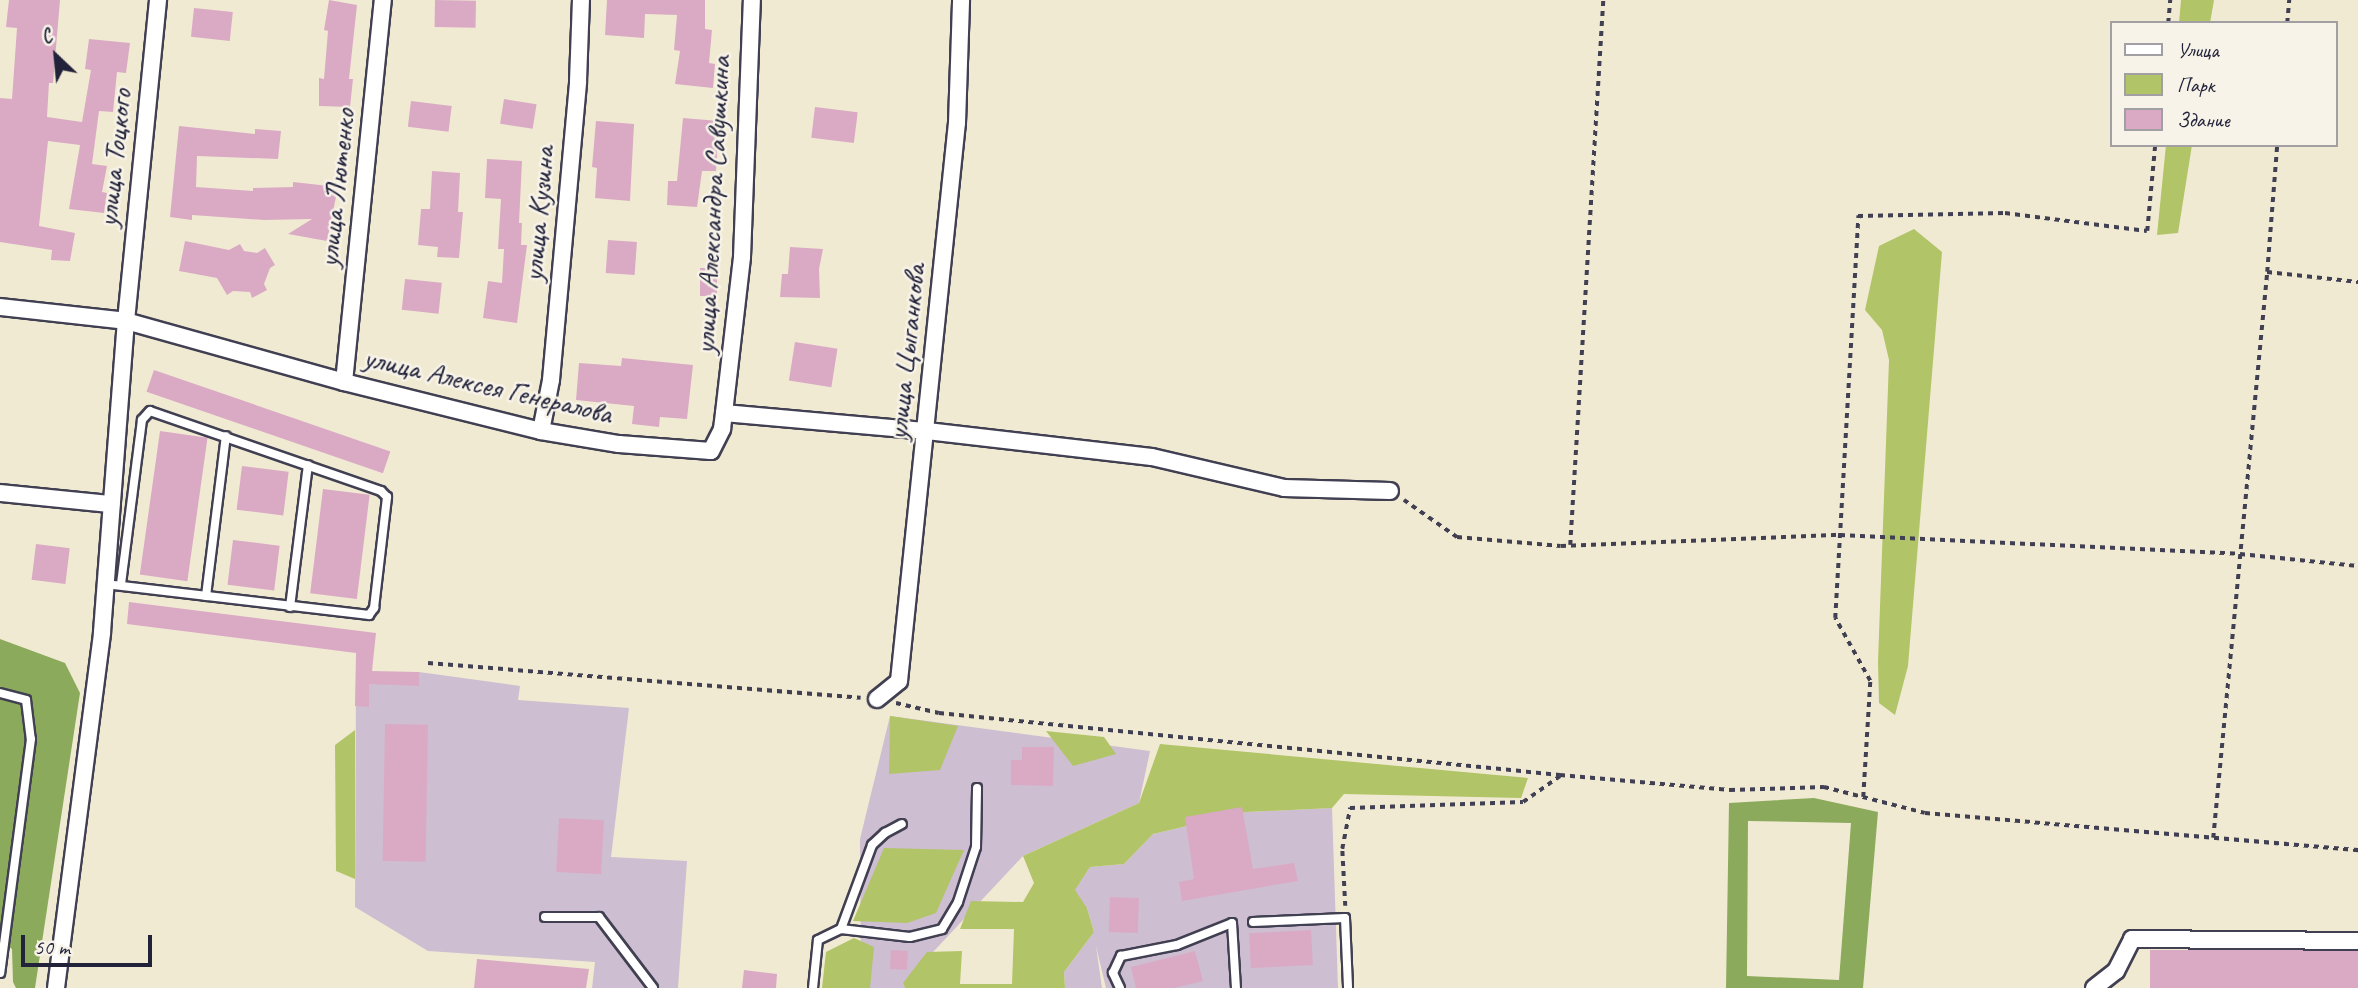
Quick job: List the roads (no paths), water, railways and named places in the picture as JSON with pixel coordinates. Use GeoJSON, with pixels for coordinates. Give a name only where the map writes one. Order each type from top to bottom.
{"type":"FeatureCollection","features":[{"type":"Feature","properties":{"kind":"street","name":"улица Тоцкого"},"geometry":{"type":"LineString","coordinates":[[56,988],[113,585],[111,504],[158,0]]}},
{"type":"Feature","properties":{"kind":"street","name":"улица Лютенко"},"geometry":{"type":"LineString","coordinates":[[344,382],[383,0]]}},
{"type":"Feature","properties":{"kind":"street","name":"улица Кузина"},"geometry":{"type":"LineString","coordinates":[[541,431],[551,380],[578,80],[581,0]]}},
{"type":"Feature","properties":{"kind":"street","name":"улица Александра Савушкина"},"geometry":{"type":"LineString","coordinates":[[724,413],[742,257],[752,0]]}},
{"type":"Feature","properties":{"kind":"street","name":"улица Цыганкова"},"geometry":{"type":"LineString","coordinates":[[877,699],[899,681],[957,123],[961,0]]}},
{"type":"Feature","properties":{"kind":"street","name":"улица Алексея Генералова"},"geometry":{"type":"LineString","coordinates":[[0,307],[126,321],[344,382],[541,431],[619,444],[711,451],[722,429],[724,413]]}},
{"type":"Feature","properties":{"kind":"street"},"geometry":{"type":"LineString","coordinates":[[724,413],[927,430],[1152,457],[1284,488],[1390,491]]}},
{"type":"Feature","properties":{"kind":"street"},"geometry":{"type":"LineString","coordinates":[[0,493],[111,504]]}},
{"type":"Feature","properties":{"kind":"street"},"geometry":{"type":"LineString","coordinates":[[2094,988],[2116,971],[2132,939],[2358,941]]}},
{"type":"Feature","properties":{"kind":"lane"},"geometry":{"type":"LineString","coordinates":[[155,411],[308,465],[381,491],[388,501],[373,612],[365,616],[113,585],[144,415],[155,411]]}},
{"type":"Feature","properties":{"kind":"lane"},"geometry":{"type":"LineString","coordinates":[[206,596],[226,436]]}},
{"type":"Feature","properties":{"kind":"lane"},"geometry":{"type":"LineString","coordinates":[[290,607],[308,465]]}},
{"type":"Feature","properties":{"kind":"lane"},"geometry":{"type":"LineString","coordinates":[[0,693],[26,700],[30,739],[0,973]]}},
{"type":"Feature","properties":{"kind":"lane"},"geometry":{"type":"LineString","coordinates":[[813,988],[818,940],[841,929],[910,937],[942,929],[958,902],[976,847],[977,788]]}},
{"type":"Feature","properties":{"kind":"lane"},"geometry":{"type":"LineString","coordinates":[[841,929],[873,845],[885,833],[902,824]]}},
{"type":"Feature","properties":{"kind":"lane"},"geometry":{"type":"LineString","coordinates":[[545,917],[599,917],[653,988]]}},
{"type":"Feature","properties":{"kind":"lane"},"geometry":{"type":"LineString","coordinates":[[1253,922],[1345,918],[1348,988]]}},
{"type":"Feature","properties":{"kind":"lane"},"geometry":{"type":"LineString","coordinates":[[1120,988],[1113,973],[1121,956],[1177,945],[1232,923],[1236,988]]}}]}
